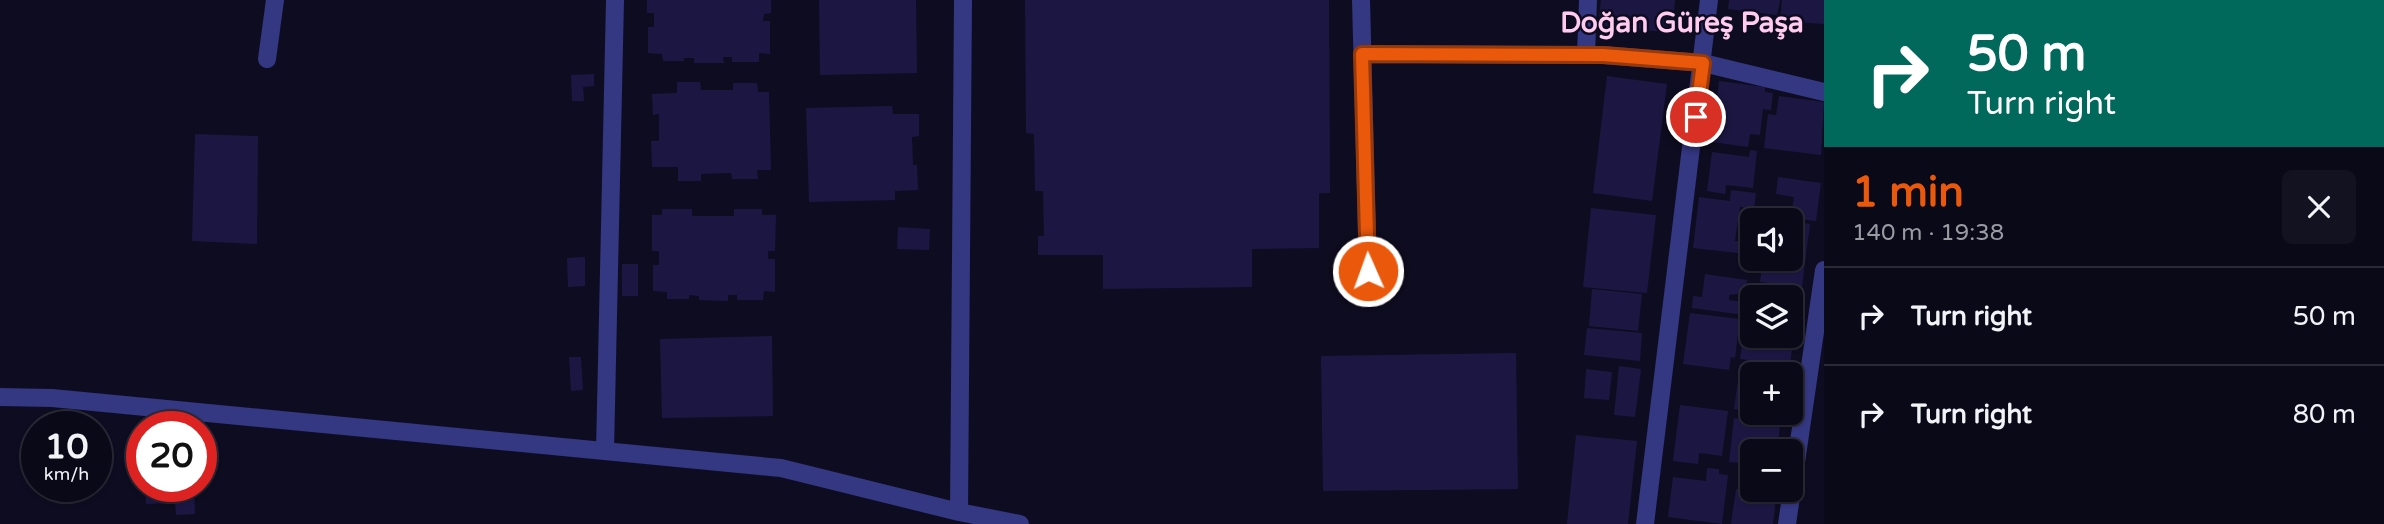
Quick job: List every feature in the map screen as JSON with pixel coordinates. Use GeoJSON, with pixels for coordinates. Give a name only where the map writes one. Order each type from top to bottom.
{"type":"FeatureCollection","features":[{"type":"Feature","properties":{"kind":"street"},"geometry":{"type":"LineString","coordinates":[[267,59],[275,0]]}},
{"type":"Feature","properties":{"kind":"street"},"geometry":{"type":"LineString","coordinates":[[605,451],[615,0]]}},
{"type":"Feature","properties":{"kind":"street"},"geometry":{"type":"LineString","coordinates":[[959,512],[963,0]]}},
{"type":"Feature","properties":{"kind":"street"},"geometry":{"type":"LineString","coordinates":[[1361,0],[1368,271]]}},
{"type":"Feature","properties":{"kind":"street"},"geometry":{"type":"LineString","coordinates":[[1586,55],[1588,0]]}},
{"type":"Feature","properties":{"kind":"street"},"geometry":{"type":"LineString","coordinates":[[1645,524],[1709,0]]}},
{"type":"Feature","properties":{"kind":"street"},"geometry":{"type":"LineString","coordinates":[[1362,54],[1586,55],[1703,63],[1824,92]]}},
{"type":"Feature","properties":{"kind":"street"},"geometry":{"type":"LineString","coordinates":[[1787,524],[1824,270]]}},
{"type":"Feature","properties":{"kind":"street"},"geometry":{"type":"LineString","coordinates":[[0,397],[52,398],[781,468],[959,512],[1020,524]]}},
{"type":"Feature","properties":{"kind":"building"},"geometry":{"type":"Polygon","coordinates":[[[647,0],[771,0],[771,13],[764,14],[763,21],[770,21],[770,54],[759,53],[759,62],[732,62],[732,57],[723,57],[724,63],[694,63],[694,58],[663,61],[662,54],[648,53],[648,27],[654,27],[654,13],[647,13],[647,0]]]}},
{"type":"Feature","properties":{"kind":"building"},"geometry":{"type":"Polygon","coordinates":[[[819,0],[916,0],[917,73],[820,75],[819,0]]]}},
{"type":"Feature","properties":{"kind":"building"},"geometry":{"type":"Polygon","coordinates":[[[1025,0],[1329,0],[1330,193],[1319,193],[1319,248],[1252,249],[1252,287],[1103,289],[1103,255],[1038,255],[1038,236],[1044,236],[1043,191],[1035,191],[1034,134],[1026,133],[1025,0]]]}},
{"type":"Feature","properties":{"kind":"building"},"geometry":{"type":"Polygon","coordinates":[[[1601,0],[1675,0],[1672,33],[1598,25],[1601,0]]]}},
{"type":"Feature","properties":{"kind":"building"},"geometry":{"type":"Polygon","coordinates":[[[1729,0],[1780,0],[1777,15],[1728,9],[1729,0]]]}},
{"type":"Feature","properties":{"kind":"building"},"geometry":{"type":"Polygon","coordinates":[[[1782,0],[1824,0],[1824,24],[1780,21],[1782,0]]]}},
{"type":"Feature","properties":{"kind":"building"},"geometry":{"type":"Polygon","coordinates":[[[594,74],[594,86],[583,87],[584,101],[572,101],[571,75],[594,74]]]}},
{"type":"Feature","properties":{"kind":"building"},"geometry":{"type":"Polygon","coordinates":[[[1607,76],[1667,84],[1652,201],[1593,193],[1607,76]]]}},
{"type":"Feature","properties":{"kind":"building"},"geometry":{"type":"Polygon","coordinates":[[[1719,81],[1765,87],[1765,92],[1773,93],[1771,110],[1763,109],[1760,135],[1750,134],[1748,147],[1712,142],[1719,81]]]}},
{"type":"Feature","properties":{"kind":"building"},"geometry":{"type":"Polygon","coordinates":[[[677,82],[700,82],[701,90],[733,90],[733,83],[757,83],[758,92],[769,92],[771,170],[757,170],[758,179],[732,179],[731,173],[701,174],[701,181],[678,181],[678,167],[652,167],[651,141],[659,141],[659,114],[653,115],[652,94],[677,93],[677,82]]]}},
{"type":"Feature","properties":{"kind":"building"},"geometry":{"type":"Polygon","coordinates":[[[1779,96],[1824,102],[1821,155],[1764,148],[1768,114],[1776,115],[1779,96]]]}},
{"type":"Feature","properties":{"kind":"building"},"geometry":{"type":"Polygon","coordinates":[[[892,106],[893,114],[919,114],[919,136],[912,137],[913,165],[917,165],[918,190],[895,191],[895,200],[809,202],[806,108],[892,106]]]}},
{"type":"Feature","properties":{"kind":"building"},"geometry":{"type":"Polygon","coordinates":[[[195,134],[258,136],[257,244],[192,241],[195,134]]]}},
{"type":"Feature","properties":{"kind":"building"},"geometry":{"type":"Polygon","coordinates":[[[1750,150],[1757,151],[1753,188],[1726,185],[1725,194],[1707,191],[1712,152],[1749,157],[1750,150]]]}},
{"type":"Feature","properties":{"kind":"building"},"geometry":{"type":"Polygon","coordinates":[[[1778,177],[1821,183],[1816,221],[1803,219],[1803,208],[1792,208],[1794,197],[1776,194],[1778,177]]]}},
{"type":"Feature","properties":{"kind":"building"},"geometry":{"type":"Polygon","coordinates":[[[1731,190],[1756,193],[1754,208],[1740,207],[1735,241],[1740,241],[1740,253],[1693,248],[1699,197],[1730,201],[1731,190]]]}},
{"type":"Feature","properties":{"kind":"building"},"geometry":{"type":"Polygon","coordinates":[[[1591,208],[1656,215],[1647,293],[1583,287],[1591,208]]]}},
{"type":"Feature","properties":{"kind":"building"},"geometry":{"type":"Polygon","coordinates":[[[662,209],[692,209],[692,216],[734,216],[734,209],[762,209],[762,215],[776,215],[775,251],[768,251],[768,259],[775,259],[775,292],[764,291],[763,300],[737,300],[737,295],[728,295],[728,301],[699,300],[699,296],[689,295],[689,299],[667,299],[667,292],[653,291],[653,265],[659,265],[659,251],[652,251],[652,215],[662,215],[662,209]]]}},
{"type":"Feature","properties":{"kind":"building"},"geometry":{"type":"Polygon","coordinates":[[[1803,223],[1810,224],[1802,285],[1760,282],[1761,271],[1803,271],[1803,223]]]}},
{"type":"Feature","properties":{"kind":"building"},"geometry":{"type":"Polygon","coordinates":[[[898,227],[930,229],[929,250],[897,249],[898,227]]]}},
{"type":"Feature","properties":{"kind":"building"},"geometry":{"type":"Polygon","coordinates":[[[585,257],[585,286],[568,287],[567,258],[585,257]]]}},
{"type":"Feature","properties":{"kind":"building"},"geometry":{"type":"Polygon","coordinates":[[[622,264],[638,264],[638,296],[622,296],[622,264]]]}},
{"type":"Feature","properties":{"kind":"building"},"geometry":{"type":"Polygon","coordinates":[[[1705,274],[1747,280],[1746,285],[1740,285],[1740,294],[1729,295],[1729,300],[1740,301],[1740,314],[1692,308],[1693,296],[1702,297],[1705,274]]]}},
{"type":"Feature","properties":{"kind":"building"},"geometry":{"type":"Polygon","coordinates":[[[1592,289],[1642,294],[1638,331],[1589,326],[1592,289]]]}},
{"type":"Feature","properties":{"kind":"building"},"geometry":{"type":"Polygon","coordinates":[[[1690,313],[1740,319],[1735,358],[1731,357],[1729,370],[1683,364],[1690,313]]]}},
{"type":"Feature","properties":{"kind":"building"},"geometry":{"type":"Polygon","coordinates":[[[1587,328],[1642,333],[1640,361],[1584,355],[1587,328]]]}},
{"type":"Feature","properties":{"kind":"building"},"geometry":{"type":"Polygon","coordinates":[[[772,336],[773,416],[662,418],[660,339],[772,336]]]}},
{"type":"Feature","properties":{"kind":"building"},"geometry":{"type":"Polygon","coordinates":[[[1741,348],[1792,348],[1790,362],[1740,359],[1741,348]]]}},
{"type":"Feature","properties":{"kind":"building"},"geometry":{"type":"Polygon","coordinates":[[[1516,353],[1518,489],[1323,491],[1321,356],[1516,353]]]}},
{"type":"Feature","properties":{"kind":"building"},"geometry":{"type":"Polygon","coordinates":[[[569,357],[581,357],[583,390],[571,391],[569,357]]]}},
{"type":"Feature","properties":{"kind":"building"},"geometry":{"type":"Polygon","coordinates":[[[1740,365],[1740,410],[1734,409],[1740,365]]]}},
{"type":"Feature","properties":{"kind":"building"},"geometry":{"type":"Polygon","coordinates":[[[1619,366],[1641,369],[1635,417],[1614,415],[1619,366]]]}},
{"type":"Feature","properties":{"kind":"building"},"geometry":{"type":"Polygon","coordinates":[[[1586,369],[1612,372],[1609,400],[1584,398],[1586,369]]]}},
{"type":"Feature","properties":{"kind":"building"},"geometry":{"type":"Polygon","coordinates":[[[1680,405],[1728,411],[1722,456],[1699,453],[1698,464],[1673,461],[1680,405]]]}},
{"type":"Feature","properties":{"kind":"building"},"geometry":{"type":"Polygon","coordinates":[[[1734,418],[1740,419],[1740,425],[1780,425],[1779,439],[1740,439],[1740,463],[1729,462],[1734,418]]]}},
{"type":"Feature","properties":{"kind":"building"},"geometry":{"type":"Polygon","coordinates":[[[1576,435],[1637,441],[1628,524],[1567,524],[1576,435]]]}},
{"type":"Feature","properties":{"kind":"building"},"geometry":{"type":"Polygon","coordinates":[[[1707,468],[1719,469],[1719,474],[1728,475],[1722,524],[1668,517],[1673,477],[1706,481],[1707,468]]]}},
{"type":"Feature","properties":{"kind":"building"},"geometry":{"type":"Polygon","coordinates":[[[1736,489],[1740,489],[1740,502],[1776,502],[1773,524],[1731,524],[1736,489]]]}},
{"type":"Feature","properties":{"kind":"building"},"geometry":{"type":"Polygon","coordinates":[[[195,502],[195,514],[176,515],[175,503],[146,504],[195,502]]]}},
{"type":"Feature","properties":{"kind":"district","name":"Doğan Güreş Paşa"},"geometry":{"type":"Point","coordinates":[1682,23]}},
{"type":"Feature","properties":{"kind":"route"},"geometry":{"type":"LineString","coordinates":[[1368,271],[1362,54],[1603,55],[1703,63],[1696,117]]}}]}
